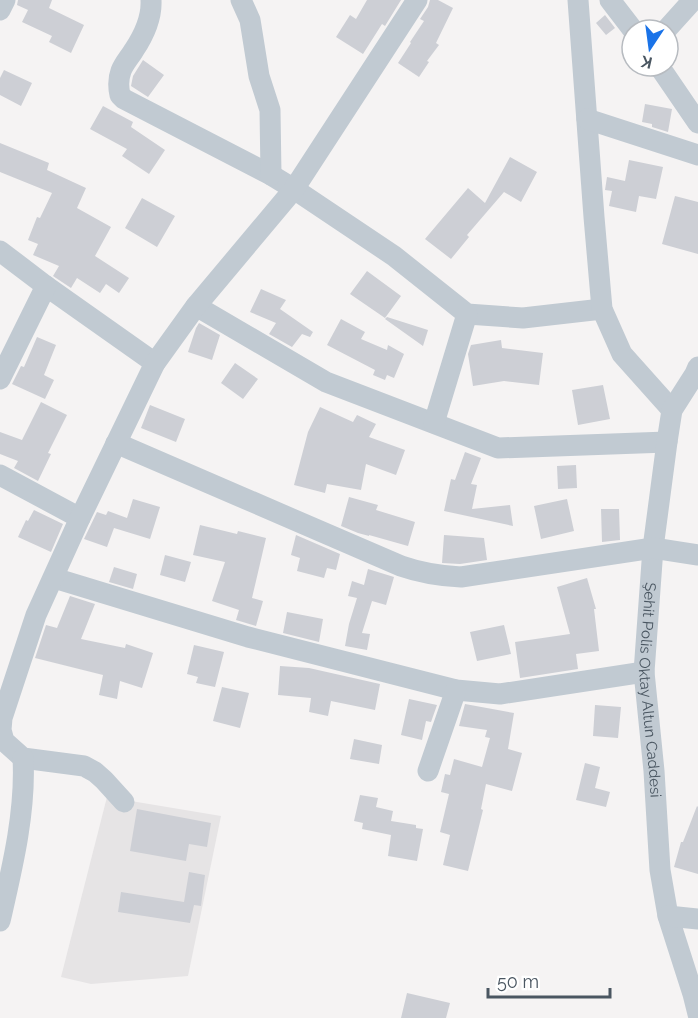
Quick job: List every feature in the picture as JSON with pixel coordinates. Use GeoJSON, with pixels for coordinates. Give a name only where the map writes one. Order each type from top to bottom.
{"type":"FeatureCollection","features":[{"type":"Feature","properties":{"kind":"street"},"geometry":{"type":"LineString","coordinates":[[0,10],[5,0]]}},
{"type":"Feature","properties":{"kind":"street"},"geometry":{"type":"LineString","coordinates":[[151,0],[145,32],[122,69],[118,80],[120,95],[124,99],[294,189],[394,256],[467,314],[523,318],[602,309]]}},
{"type":"Feature","properties":{"kind":"street"},"geometry":{"type":"LineString","coordinates":[[241,0],[249,20],[259,76],[270,110],[271,175]]}},
{"type":"Feature","properties":{"kind":"street"},"geometry":{"type":"LineString","coordinates":[[124,802],[104,780],[84,766],[23,758],[4,741],[1,730],[2,718],[36,615],[155,363],[195,306],[294,189],[417,0]]}},
{"type":"Feature","properties":{"kind":"street"},"geometry":{"type":"LineString","coordinates":[[578,0],[602,309],[622,354],[672,410]]}},
{"type":"Feature","properties":{"kind":"street"},"geometry":{"type":"LineString","coordinates":[[610,0],[624,18]]}},
{"type":"Feature","properties":{"kind":"street"},"geometry":{"type":"LineString","coordinates":[[677,18],[693,0]]}},
{"type":"Feature","properties":{"kind":"street"},"geometry":{"type":"LineString","coordinates":[[666,78],[698,123]]}},
{"type":"Feature","properties":{"kind":"street"},"geometry":{"type":"LineString","coordinates":[[587,119],[698,155]]}},
{"type":"Feature","properties":{"kind":"street"},"geometry":{"type":"LineString","coordinates":[[0,251],[155,363]]}},
{"type":"Feature","properties":{"kind":"street"},"geometry":{"type":"LineString","coordinates":[[0,379],[46,286]]}},
{"type":"Feature","properties":{"kind":"street"},"geometry":{"type":"LineString","coordinates":[[195,306],[326,382],[498,448],[667,442]]}},
{"type":"Feature","properties":{"kind":"street"},"geometry":{"type":"LineString","coordinates":[[434,423],[467,314]]}},
{"type":"Feature","properties":{"kind":"street","name":"Şehit Polis Oktay Altun Caddesi"},"geometry":{"type":"LineString","coordinates":[[697,372],[672,410],[653,548],[644,672],[654,771],[660,870],[668,915],[698,1014]]}},
{"type":"Feature","properties":{"kind":"street"},"geometry":{"type":"LineString","coordinates":[[116,443],[401,566],[436,576],[461,577],[653,548],[698,555]]}},
{"type":"Feature","properties":{"kind":"street"},"geometry":{"type":"LineString","coordinates":[[0,475],[80,518]]}},
{"type":"Feature","properties":{"kind":"street"},"geometry":{"type":"LineString","coordinates":[[54,578],[248,637],[456,690],[500,694],[644,672]]}},
{"type":"Feature","properties":{"kind":"street"},"geometry":{"type":"LineString","coordinates":[[428,771],[456,690]]}},
{"type":"Feature","properties":{"kind":"street"},"geometry":{"type":"LineString","coordinates":[[0,921],[12,870],[24,783],[23,758]]}},
{"type":"Feature","properties":{"kind":"street"},"geometry":{"type":"LineString","coordinates":[[668,915],[698,919]]}},
{"type":"Feature","properties":{"kind":"shaded area"},"geometry":{"type":"Polygon","coordinates":[[[107,797],[221,816],[188,976],[91,984],[61,977],[107,797]]]}},
{"type":"Feature","properties":{"kind":"building"},"geometry":{"type":"Polygon","coordinates":[[[18,0],[52,0],[49,8],[84,25],[71,53],[49,42],[52,36],[22,22],[28,10],[17,5],[18,0]]]}},
{"type":"Feature","properties":{"kind":"building"},"geometry":{"type":"Polygon","coordinates":[[[367,0],[401,0],[385,26],[382,24],[363,54],[336,37],[350,15],[356,19],[367,0]]]}},
{"type":"Feature","properties":{"kind":"building"},"geometry":{"type":"Polygon","coordinates":[[[430,0],[438,0],[453,8],[436,43],[439,45],[419,77],[398,63],[424,21],[420,19],[430,0]]]}},
{"type":"Feature","properties":{"kind":"building"},"geometry":{"type":"Polygon","coordinates":[[[605,15],[615,28],[606,35],[596,23],[605,15]]]}},
{"type":"Feature","properties":{"kind":"building"},"geometry":{"type":"Polygon","coordinates":[[[143,60],[164,75],[148,97],[131,86],[133,76],[143,60]]]}},
{"type":"Feature","properties":{"kind":"building"},"geometry":{"type":"Polygon","coordinates":[[[4,70],[32,83],[21,106],[0,95],[0,78],[4,70]]]}},
{"type":"Feature","properties":{"kind":"building"},"geometry":{"type":"Polygon","coordinates":[[[645,104],[672,109],[668,132],[642,122],[645,104]]]}},
{"type":"Feature","properties":{"kind":"building"},"geometry":{"type":"Polygon","coordinates":[[[103,106],[133,122],[131,127],[165,150],[149,174],[122,156],[127,149],[90,129],[103,106]]]}},
{"type":"Feature","properties":{"kind":"building"},"geometry":{"type":"Polygon","coordinates":[[[0,143],[49,163],[47,170],[86,188],[77,208],[111,227],[95,256],[129,278],[119,293],[106,284],[100,293],[77,278],[71,288],[53,276],[59,266],[33,255],[38,244],[28,240],[37,217],[40,218],[52,193],[0,172],[0,143]]]}},
{"type":"Feature","properties":{"kind":"building"},"geometry":{"type":"Polygon","coordinates":[[[510,157],[537,172],[521,202],[504,192],[467,235],[469,237],[451,259],[425,239],[468,188],[485,203],[510,157]]]}},
{"type":"Feature","properties":{"kind":"building"},"geometry":{"type":"Polygon","coordinates":[[[629,160],[663,167],[656,199],[639,196],[636,212],[609,206],[612,191],[605,190],[607,177],[625,181],[629,160]]]}},
{"type":"Feature","properties":{"kind":"building"},"geometry":{"type":"Polygon","coordinates":[[[675,196],[698,202],[698,254],[662,244],[675,196]]]}},
{"type":"Feature","properties":{"kind":"building"},"geometry":{"type":"Polygon","coordinates":[[[142,198],[175,216],[157,247],[125,228],[142,198]]]}},
{"type":"Feature","properties":{"kind":"building"},"geometry":{"type":"Polygon","coordinates":[[[367,271],[401,296],[385,318],[350,294],[367,271]]]}},
{"type":"Feature","properties":{"kind":"building"},"geometry":{"type":"Polygon","coordinates":[[[261,289],[286,300],[280,309],[313,332],[310,337],[302,334],[292,347],[269,334],[276,323],[250,312],[261,289]]]}},
{"type":"Feature","properties":{"kind":"building"},"geometry":{"type":"Polygon","coordinates":[[[387,317],[428,330],[423,346],[385,319],[387,317]]]}},
{"type":"Feature","properties":{"kind":"building"},"geometry":{"type":"Polygon","coordinates":[[[341,319],[365,332],[361,339],[387,350],[388,345],[404,354],[394,378],[387,375],[385,380],[373,375],[375,370],[327,345],[341,319]]]}},
{"type":"Feature","properties":{"kind":"building"},"geometry":{"type":"Polygon","coordinates":[[[199,323],[220,335],[212,360],[188,352],[199,323]]]}},
{"type":"Feature","properties":{"kind":"building"},"geometry":{"type":"Polygon","coordinates":[[[37,337],[56,345],[44,375],[54,380],[45,399],[12,384],[21,366],[24,367],[37,337]]]}},
{"type":"Feature","properties":{"kind":"building"},"geometry":{"type":"Polygon","coordinates":[[[501,340],[502,348],[543,353],[539,385],[504,381],[473,386],[468,354],[471,345],[501,340]]]}},
{"type":"Feature","properties":{"kind":"building"},"geometry":{"type":"Polygon","coordinates":[[[235,363],[258,379],[243,399],[221,383],[235,363]]]}},
{"type":"Feature","properties":{"kind":"building"},"geometry":{"type":"Polygon","coordinates":[[[603,385],[610,419],[578,425],[572,390],[603,385]]]}},
{"type":"Feature","properties":{"kind":"building"},"geometry":{"type":"Polygon","coordinates":[[[41,402],[67,415],[48,453],[51,454],[38,481],[14,468],[18,461],[0,454],[0,432],[22,440],[41,402]]]}},
{"type":"Feature","properties":{"kind":"building"},"geometry":{"type":"Polygon","coordinates":[[[150,405],[185,419],[176,442],[141,428],[150,405]]]}},
{"type":"Feature","properties":{"kind":"building"},"geometry":{"type":"Polygon","coordinates":[[[320,407],[353,422],[357,415],[376,424],[369,437],[405,450],[396,475],[366,464],[361,490],[327,484],[325,493],[294,485],[308,432],[320,407]]]}},
{"type":"Feature","properties":{"kind":"building"},"geometry":{"type":"Polygon","coordinates":[[[465,452],[481,458],[471,484],[477,485],[472,509],[510,505],[513,526],[444,511],[451,479],[455,480],[465,452]]]}},
{"type":"Feature","properties":{"kind":"building"},"geometry":{"type":"Polygon","coordinates":[[[576,465],[577,488],[558,489],[557,466],[576,465]]]}},
{"type":"Feature","properties":{"kind":"building"},"geometry":{"type":"Polygon","coordinates":[[[349,497],[378,505],[376,510],[415,522],[408,546],[358,533],[341,526],[349,497]]]}},
{"type":"Feature","properties":{"kind":"building"},"geometry":{"type":"Polygon","coordinates":[[[133,499],[160,507],[150,539],[114,528],[107,547],[84,539],[97,512],[106,515],[108,511],[127,518],[133,499]]]}},
{"type":"Feature","properties":{"kind":"building"},"geometry":{"type":"Polygon","coordinates":[[[567,499],[574,531],[541,539],[534,506],[567,499]]]}},
{"type":"Feature","properties":{"kind":"building"},"geometry":{"type":"Polygon","coordinates":[[[601,509],[619,509],[620,540],[602,542],[601,509]]]}},
{"type":"Feature","properties":{"kind":"building"},"geometry":{"type":"Polygon","coordinates":[[[34,510],[63,524],[51,552],[18,537],[34,510]]]}},
{"type":"Feature","properties":{"kind":"building"},"geometry":{"type":"Polygon","coordinates":[[[200,525],[266,538],[252,598],[263,601],[256,626],[236,620],[239,610],[212,601],[225,562],[193,555],[200,525]]]}},
{"type":"Feature","properties":{"kind":"building"},"geometry":{"type":"Polygon","coordinates":[[[296,535],[340,554],[336,570],[327,568],[324,578],[297,571],[300,558],[291,555],[296,535]]]}},
{"type":"Feature","properties":{"kind":"building"},"geometry":{"type":"Polygon","coordinates":[[[444,535],[484,538],[487,560],[460,564],[442,563],[444,535]]]}},
{"type":"Feature","properties":{"kind":"building"},"geometry":{"type":"Polygon","coordinates":[[[165,555],[191,562],[185,582],[160,575],[165,555]]]}},
{"type":"Feature","properties":{"kind":"building"},"geometry":{"type":"Polygon","coordinates":[[[114,567],[137,574],[133,589],[109,582],[114,567]]]}},
{"type":"Feature","properties":{"kind":"building"},"geometry":{"type":"Polygon","coordinates":[[[368,569],[394,577],[386,605],[372,601],[362,633],[370,634],[367,650],[345,646],[357,598],[348,596],[352,581],[364,585],[368,569]]]}},
{"type":"Feature","properties":{"kind":"building"},"geometry":{"type":"Polygon","coordinates":[[[587,578],[596,609],[594,609],[599,651],[576,654],[578,669],[520,678],[515,642],[570,634],[557,587],[587,578]]]}},
{"type":"Feature","properties":{"kind":"building"},"geometry":{"type":"Polygon","coordinates":[[[70,596],[95,604],[81,639],[125,648],[126,644],[153,653],[142,688],[120,681],[117,699],[99,695],[103,675],[35,658],[46,625],[57,628],[70,596]]]}},
{"type":"Feature","properties":{"kind":"building"},"geometry":{"type":"Polygon","coordinates":[[[287,612],[323,619],[319,642],[283,633],[287,612]]]}},
{"type":"Feature","properties":{"kind":"building"},"geometry":{"type":"Polygon","coordinates":[[[504,625],[511,654],[477,661],[470,632],[504,625]]]}},
{"type":"Feature","properties":{"kind":"building"},"geometry":{"type":"Polygon","coordinates":[[[194,645],[224,652],[215,687],[196,683],[198,677],[187,674],[194,645]]]}},
{"type":"Feature","properties":{"kind":"building"},"geometry":{"type":"Polygon","coordinates":[[[280,666],[309,668],[380,684],[375,710],[331,701],[328,716],[309,712],[311,698],[278,695],[280,666]]]}},
{"type":"Feature","properties":{"kind":"building"},"geometry":{"type":"Polygon","coordinates":[[[222,687],[249,693],[240,728],[213,721],[222,687]]]}},
{"type":"Feature","properties":{"kind":"building"},"geometry":{"type":"Polygon","coordinates":[[[409,699],[437,705],[431,722],[426,721],[422,740],[401,735],[409,699]]]}},
{"type":"Feature","properties":{"kind":"building"},"geometry":{"type":"Polygon","coordinates":[[[465,704],[514,713],[508,749],[522,753],[512,791],[486,784],[481,809],[483,810],[468,871],[443,865],[450,835],[440,832],[449,794],[441,792],[445,774],[450,775],[454,759],[482,767],[490,738],[485,737],[487,730],[459,726],[465,704]]]}},
{"type":"Feature","properties":{"kind":"building"},"geometry":{"type":"Polygon","coordinates":[[[595,705],[621,707],[618,738],[593,736],[595,705]]]}},
{"type":"Feature","properties":{"kind":"building"},"geometry":{"type":"Polygon","coordinates":[[[354,739],[382,745],[379,764],[350,759],[354,739]]]}},
{"type":"Feature","properties":{"kind":"building"},"geometry":{"type":"Polygon","coordinates":[[[585,763],[600,767],[595,788],[610,792],[606,807],[576,800],[585,763]]]}},
{"type":"Feature","properties":{"kind":"building"},"geometry":{"type":"Polygon","coordinates":[[[360,795],[378,798],[376,807],[393,811],[391,821],[416,825],[416,828],[423,829],[417,861],[388,856],[391,835],[362,829],[363,823],[354,821],[360,795]]]}},
{"type":"Feature","properties":{"kind":"building"},"geometry":{"type":"Polygon","coordinates":[[[697,806],[698,874],[674,867],[681,842],[683,842],[697,806]]]}},
{"type":"Feature","properties":{"kind":"building"},"geometry":{"type":"Polygon","coordinates":[[[137,809],[211,823],[207,847],[189,844],[186,861],[130,851],[137,809]]]}},
{"type":"Feature","properties":{"kind":"building"},"geometry":{"type":"Polygon","coordinates":[[[189,872],[205,875],[201,906],[194,905],[190,923],[118,912],[121,892],[184,902],[189,872]]]}},
{"type":"Feature","properties":{"kind":"building"},"geometry":{"type":"Polygon","coordinates":[[[407,993],[450,1003],[446,1018],[401,1018],[407,993]]]}}]}
